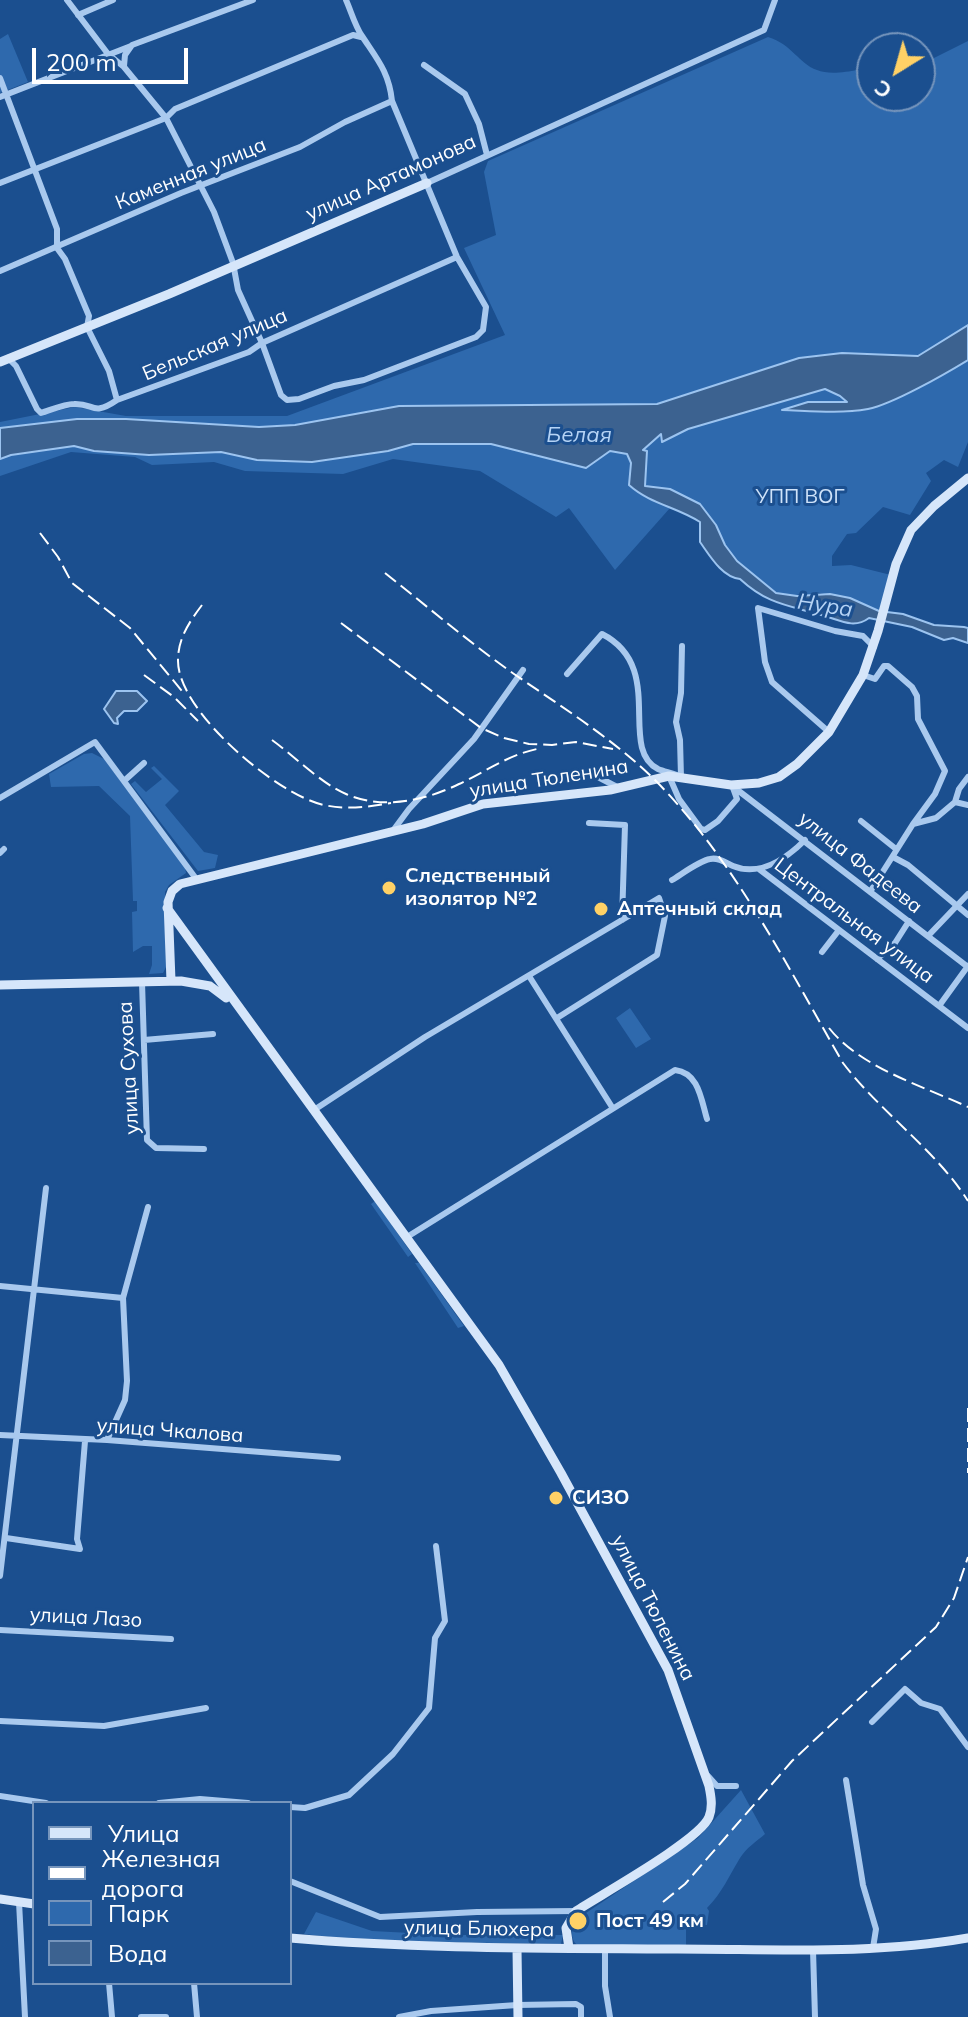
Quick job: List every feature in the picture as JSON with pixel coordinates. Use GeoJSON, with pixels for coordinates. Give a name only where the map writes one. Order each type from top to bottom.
{"type":"FeatureCollection","features":[{"type":"Feature","properties":{"kind":"main road","name":"улица Артамонова"},"geometry":{"type":"LineString","coordinates":[[4,360],[427,183]]}},
{"type":"Feature","properties":{"kind":"main road","name":"улица Тюленина"},"geometry":{"type":"LineString","coordinates":[[576,1911],[691,1838],[708,1819],[712,1805],[705,1772],[668,1670],[499,1365],[237,1008],[167,908],[169,896],[174,888],[197,880],[392,832],[483,804],[619,788],[669,776],[731,785],[759,783],[779,777],[829,732],[863,675],[902,547],[911,530],[968,478]]}},
{"type":"Feature","properties":{"kind":"main road"},"geometry":{"type":"LineString","coordinates":[[167,908],[171,981]]}},
{"type":"Feature","properties":{"kind":"main road"},"geometry":{"type":"LineString","coordinates":[[0,985],[171,981],[206,985],[210,979],[208,966]]}},
{"type":"Feature","properties":{"kind":"main road","name":"улица Тюленина"},"geometry":{"type":"LineString","coordinates":[[206,985],[237,1008]]}},
{"type":"Feature","properties":{"kind":"main road"},"geometry":{"type":"LineString","coordinates":[[0,1899],[32,1904]]}},
{"type":"Feature","properties":{"kind":"main road"},"geometry":{"type":"LineString","coordinates":[[569,1948],[566,1928],[576,1911]]}},
{"type":"Feature","properties":{"kind":"main road","name":"улица Блюхера"},"geometry":{"type":"LineString","coordinates":[[292,1938],[371,1945],[517,1949],[813,1950],[873,1949],[968,1938]]}},
{"type":"Feature","properties":{"kind":"main road"},"geometry":{"type":"LineString","coordinates":[[517,1949],[518,2017]]}},
{"type":"Feature","properties":{"kind":"street"},"geometry":{"type":"LineString","coordinates":[[67,0],[108,54],[124,67],[166,118],[201,186],[233,266],[238,290],[281,395],[287,400],[364,380],[476,337],[483,330],[486,307],[457,257],[392,101],[390,84],[374,51],[362,37],[346,0]]}},
{"type":"Feature","properties":{"kind":"street"},"geometry":{"type":"LineString","coordinates":[[78,15],[113,0]]}},
{"type":"Feature","properties":{"kind":"street"},"geometry":{"type":"LineString","coordinates":[[3,96],[253,0]]}},
{"type":"Feature","properties":{"kind":"street","name":"улица Артамонова"},"geometry":{"type":"LineString","coordinates":[[427,183],[764,30],[775,0]]}},
{"type":"Feature","properties":{"kind":"street"},"geometry":{"type":"LineString","coordinates":[[0,183],[166,118],[175,109],[353,35],[362,37]]}},
{"type":"Feature","properties":{"kind":"street"},"geometry":{"type":"LineString","coordinates":[[124,67],[125,55],[132,45]]}},
{"type":"Feature","properties":{"kind":"street"},"geometry":{"type":"LineString","coordinates":[[424,65],[465,94],[479,124],[487,155]]}},
{"type":"Feature","properties":{"kind":"street"},"geometry":{"type":"LineString","coordinates":[[0,78],[3,96],[36,169],[57,229],[57,248],[89,316],[87,327],[109,371],[117,400]]}},
{"type":"Feature","properties":{"kind":"street","name":"Каменная улица"},"geometry":{"type":"LineString","coordinates":[[0,271],[300,147],[392,101]]}},
{"type":"Feature","properties":{"kind":"street","name":"Бельская улица"},"geometry":{"type":"LineString","coordinates":[[4,360],[16,366],[41,413],[75,403],[90,408],[105,408],[117,400],[249,352],[262,343],[457,257]]}},
{"type":"Feature","properties":{"kind":"street"},"geometry":{"type":"LineString","coordinates":[[829,732],[772,682],[765,662],[758,608],[863,636],[874,647]]}},
{"type":"Feature","properties":{"kind":"street"},"geometry":{"type":"LineString","coordinates":[[567,674],[602,634],[612,639],[630,659],[639,681],[640,741],[644,753],[657,769],[681,777],[676,714],[681,693],[682,646]]}},
{"type":"Feature","properties":{"kind":"street"},"geometry":{"type":"LineString","coordinates":[[863,675],[875,679],[884,666],[888,666],[912,687],[917,696],[918,719],[945,771],[935,794],[870,892]]}},
{"type":"Feature","properties":{"kind":"street"},"geometry":{"type":"LineString","coordinates":[[392,832],[409,809],[474,739],[523,670]]}},
{"type":"Feature","properties":{"kind":"street"},"geometry":{"type":"LineString","coordinates":[[0,798],[95,742],[197,880]]}},
{"type":"Feature","properties":{"kind":"street"},"geometry":{"type":"LineString","coordinates":[[124,781],[144,763]]}},
{"type":"Feature","properties":{"kind":"street"},"geometry":{"type":"LineString","coordinates":[[580,775],[598,777],[619,788]]}},
{"type":"Feature","properties":{"kind":"street"},"geometry":{"type":"LineString","coordinates":[[669,776],[679,799],[701,829],[705,830],[718,821],[737,799],[731,785]]}},
{"type":"Feature","properties":{"kind":"street"},"geometry":{"type":"LineString","coordinates":[[913,824],[936,818],[955,802],[959,789],[968,777]]}},
{"type":"Feature","properties":{"kind":"street","name":"улица Фадеева"},"geometry":{"type":"LineString","coordinates":[[731,785],[968,966]]}},
{"type":"Feature","properties":{"kind":"street"},"geometry":{"type":"LineString","coordinates":[[955,802],[968,805]]}},
{"type":"Feature","properties":{"kind":"street"},"geometry":{"type":"LineString","coordinates":[[861,821],[896,849]]}},
{"type":"Feature","properties":{"kind":"street"},"geometry":{"type":"LineString","coordinates":[[589,823],[625,825],[622,920]]}},
{"type":"Feature","properties":{"kind":"street"},"geometry":{"type":"LineString","coordinates":[[672,880],[707,859],[719,859],[736,868],[759,869],[791,854],[805,840]]}},
{"type":"Feature","properties":{"kind":"street"},"geometry":{"type":"LineString","coordinates":[[893,857],[908,865],[968,915]]}},
{"type":"Feature","properties":{"kind":"street","name":"Центральная улица"},"geometry":{"type":"LineString","coordinates":[[759,869],[968,1028]]}},
{"type":"Feature","properties":{"kind":"street"},"geometry":{"type":"LineString","coordinates":[[928,936],[968,894]]}},
{"type":"Feature","properties":{"kind":"street"},"geometry":{"type":"LineString","coordinates":[[314,1110],[425,1037],[659,898],[665,924],[657,955],[557,1018]]}},
{"type":"Feature","properties":{"kind":"street"},"geometry":{"type":"LineString","coordinates":[[877,959],[895,943],[909,921]]}},
{"type":"Feature","properties":{"kind":"street"},"geometry":{"type":"LineString","coordinates":[[822,952],[839,930]]}},
{"type":"Feature","properties":{"kind":"street"},"geometry":{"type":"LineString","coordinates":[[939,1006],[968,966]]}},
{"type":"Feature","properties":{"kind":"street"},"geometry":{"type":"LineString","coordinates":[[529,976],[612,1107]]}},
{"type":"Feature","properties":{"kind":"street","name":"улица Сухова"},"geometry":{"type":"LineString","coordinates":[[142,982],[149,1144],[156,1148],[204,1149]]}},
{"type":"Feature","properties":{"kind":"street"},"geometry":{"type":"LineString","coordinates":[[144,1040],[213,1034]]}},
{"type":"Feature","properties":{"kind":"street"},"geometry":{"type":"LineString","coordinates":[[407,1237],[675,1070],[683,1071],[695,1080],[707,1119]]}},
{"type":"Feature","properties":{"kind":"street"},"geometry":{"type":"LineString","coordinates":[[0,1576],[46,1188]]}},
{"type":"Feature","properties":{"kind":"street"},"geometry":{"type":"LineString","coordinates":[[107,1440],[125,1400],[123,1298],[148,1207]]}},
{"type":"Feature","properties":{"kind":"street"},"geometry":{"type":"LineString","coordinates":[[0,1286],[123,1298]]}},
{"type":"Feature","properties":{"kind":"street","name":"улица Чкалова"},"geometry":{"type":"LineString","coordinates":[[0,1435],[338,1458]]}},
{"type":"Feature","properties":{"kind":"street"},"geometry":{"type":"LineString","coordinates":[[6,1538],[80,1549],[77,1539],[85,1441]]}},
{"type":"Feature","properties":{"kind":"street"},"geometry":{"type":"LineString","coordinates":[[292,1807],[305,1808],[349,1795],[393,1754],[429,1708],[435,1638],[445,1621],[436,1546]]}},
{"type":"Feature","properties":{"kind":"street","name":"улица Лазо"},"geometry":{"type":"LineString","coordinates":[[0,1630],[171,1639]]}},
{"type":"Feature","properties":{"kind":"street"},"geometry":{"type":"LineString","coordinates":[[872,1722],[905,1689],[921,1703],[940,1709],[968,1747]]}},
{"type":"Feature","properties":{"kind":"street"},"geometry":{"type":"LineString","coordinates":[[0,1721],[104,1726],[206,1708]]}},
{"type":"Feature","properties":{"kind":"street"},"geometry":{"type":"LineString","coordinates":[[705,1772],[717,1786],[736,1786]]}},
{"type":"Feature","properties":{"kind":"street"},"geometry":{"type":"LineString","coordinates":[[846,1780],[863,1885],[876,1929],[873,1949]]}},
{"type":"Feature","properties":{"kind":"street"},"geometry":{"type":"LineString","coordinates":[[0,1796],[33,1801]]}},
{"type":"Feature","properties":{"kind":"street"},"geometry":{"type":"LineString","coordinates":[[180,1801],[224,1801]]}},
{"type":"Feature","properties":{"kind":"street"},"geometry":{"type":"LineString","coordinates":[[292,1882],[380,1917],[576,1911]]}},
{"type":"Feature","properties":{"kind":"street"},"geometry":{"type":"LineString","coordinates":[[19,1902],[25,2017]]}},
{"type":"Feature","properties":{"kind":"street"},"geometry":{"type":"LineString","coordinates":[[605,1948],[605,1986],[610,2017]]}},
{"type":"Feature","properties":{"kind":"street"},"geometry":{"type":"LineString","coordinates":[[813,1950],[815,2017]]}},
{"type":"Feature","properties":{"kind":"street"},"geometry":{"type":"LineString","coordinates":[[109,1985],[112,2017]]}},
{"type":"Feature","properties":{"kind":"street"},"geometry":{"type":"LineString","coordinates":[[194,1985],[197,2017]]}},
{"type":"Feature","properties":{"kind":"street"},"geometry":{"type":"LineString","coordinates":[[399,2017],[431,2011],[576,2004],[581,2007],[581,2017]]}},
{"type":"Feature","properties":{"kind":"street"},"geometry":{"type":"LineString","coordinates":[[141,2017],[166,2017]]}},
{"type":"Feature","properties":{"kind":"green space"},"geometry":{"type":"Polygon","coordinates":[[[8,34],[28,82],[0,93],[0,39],[8,34]]]}},
{"type":"Feature","properties":{"kind":"green space"},"geometry":{"type":"Polygon","coordinates":[[[768,37],[783,44],[821,72],[856,70],[856,112],[936,112],[936,57],[968,41],[968,325],[918,356],[842,353],[799,358],[657,404],[399,406],[295,425],[259,427],[77,419],[0,428],[0,422],[75,407],[126,416],[287,416],[505,335],[464,248],[496,235],[484,172],[488,161],[768,37]]]}},
{"type":"Feature","properties":{"kind":"green space","name":"УПП ВОГ"},"geometry":{"type":"Polygon","coordinates":[[[968,360],[968,442],[958,467],[944,460],[926,473],[931,481],[910,515],[883,507],[856,533],[847,534],[832,556],[832,566],[851,565],[891,575],[882,612],[867,609],[864,604],[816,592],[804,598],[799,594],[793,597],[770,591],[728,559],[710,519],[644,488],[642,451],[662,434],[662,442],[688,429],[825,389],[848,402],[808,402],[785,409],[840,412],[873,408],[922,387],[968,360]]]}},
{"type":"Feature","properties":{"kind":"green space"},"geometry":{"type":"Polygon","coordinates":[[[413,444],[492,444],[586,468],[610,451],[628,454],[638,493],[670,508],[615,570],[569,508],[556,517],[480,471],[393,459],[343,474],[245,471],[214,462],[152,465],[135,457],[71,452],[0,476],[0,459],[74,446],[94,451],[149,455],[221,452],[257,460],[312,462],[388,451],[413,444]]]}},
{"type":"Feature","properties":{"kind":"green space"},"geometry":{"type":"Polygon","coordinates":[[[92,753],[104,759],[185,867],[186,873],[169,885],[165,892],[166,967],[163,973],[149,974],[152,946],[143,946],[133,952],[132,912],[137,911],[137,901],[133,901],[130,816],[99,786],[51,787],[49,774],[84,754],[92,753]]]}},
{"type":"Feature","properties":{"kind":"green space"},"geometry":{"type":"Polygon","coordinates":[[[154,766],[179,791],[165,805],[204,852],[218,855],[215,868],[198,871],[131,784],[135,781],[146,792],[162,779],[151,768],[154,766]]]}},
{"type":"Feature","properties":{"kind":"green space"},"geometry":{"type":"Polygon","coordinates":[[[630,1008],[651,1039],[636,1048],[616,1018],[630,1008]]]}},
{"type":"Feature","properties":{"kind":"green space"},"geometry":{"type":"Polygon","coordinates":[[[375,1201],[412,1254],[408,1257],[371,1204],[375,1201]]]}},
{"type":"Feature","properties":{"kind":"green space"},"geometry":{"type":"Polygon","coordinates":[[[415,1263],[419,1263],[464,1326],[458,1328],[415,1263]]]}},
{"type":"Feature","properties":{"kind":"green space"},"geometry":{"type":"Polygon","coordinates":[[[741,1790],[765,1834],[742,1854],[707,1908],[707,1925],[686,1926],[686,1945],[577,1945],[572,1932],[577,1919],[698,1838],[741,1790]]]}},
{"type":"Feature","properties":{"kind":"green space"},"geometry":{"type":"Polygon","coordinates":[[[316,1912],[372,1931],[563,1935],[561,1944],[365,1941],[304,1934],[316,1912]]]}},
{"type":"Feature","properties":{"kind":"water","name":"Белая"},"geometry":{"type":"Polygon","coordinates":[[[968,325],[968,360],[879,406],[825,412],[782,410],[808,402],[847,402],[825,389],[688,429],[662,442],[661,434],[643,450],[647,451],[645,486],[670,489],[700,504],[737,561],[776,593],[797,596],[830,594],[934,625],[968,628],[968,643],[953,638],[944,640],[912,627],[869,618],[857,623],[845,622],[778,603],[759,594],[722,570],[712,559],[700,542],[700,522],[646,497],[629,485],[631,463],[627,454],[610,451],[586,468],[491,444],[413,444],[388,451],[312,462],[257,460],[221,452],[149,455],[94,451],[74,446],[0,459],[0,428],[77,419],[259,427],[295,425],[399,406],[657,404],[799,358],[842,353],[918,356],[968,325]]]}},
{"type":"Feature","properties":{"kind":"water"},"geometry":{"type":"Polygon","coordinates":[[[116,691],[137,691],[147,701],[137,711],[124,711],[117,718],[118,724],[104,709],[116,691]]]}},
{"type":"Feature","properties":{"kind":"railway"},"geometry":{"type":"LineString","coordinates":[[40,533],[72,583],[130,628],[182,691]]}},
{"type":"Feature","properties":{"kind":"railway"},"geometry":{"type":"LineString","coordinates":[[385,573],[498,662],[605,737],[639,765],[684,811],[758,916],[843,1063],[940,1165],[968,1201]]}},
{"type":"Feature","properties":{"kind":"railway"},"geometry":{"type":"LineString","coordinates":[[202,605],[182,637],[178,660],[182,680],[211,726],[257,768],[304,798],[341,807],[391,803]]}},
{"type":"Feature","properties":{"kind":"railway"},"geometry":{"type":"LineString","coordinates":[[341,623],[481,728],[529,744],[576,742],[613,749]]}},
{"type":"Feature","properties":{"kind":"railway"},"geometry":{"type":"LineString","coordinates":[[144,675],[174,697],[198,721]]}},
{"type":"Feature","properties":{"kind":"railway"},"geometry":{"type":"LineString","coordinates":[[272,740],[337,789],[374,802],[403,801],[432,795],[537,749]]}},
{"type":"Feature","properties":{"kind":"railway"},"geometry":{"type":"LineString","coordinates":[[829,1028],[842,1042],[875,1065],[968,1107]]}},
{"type":"Feature","properties":{"kind":"railway"},"geometry":{"type":"LineString","coordinates":[[968,1408],[968,1473]]}},
{"type":"Feature","properties":{"kind":"railway"},"geometry":{"type":"LineString","coordinates":[[663,1902],[685,1884],[792,1761],[936,1627],[954,1598],[968,1557]]}},
{"type":"Feature","properties":{"kind":"place","name":"Следственный изолятор №2"},"geometry":{"type":"Point","coordinates":[389,888]}},
{"type":"Feature","properties":{"kind":"place","name":"Аптечный склад"},"geometry":{"type":"Point","coordinates":[601,909]}},
{"type":"Feature","properties":{"kind":"place","name":"СИЗО"},"geometry":{"type":"Point","coordinates":[556,1498]}},
{"type":"Feature","properties":{"kind":"place","name":"Пост 49 км"},"geometry":{"type":"Point","coordinates":[578,1921]}},
{"type":"Feature","properties":{"kind":"water label","name":"Нура"},"geometry":{"type":"Point","coordinates":[825,606]}}]}
